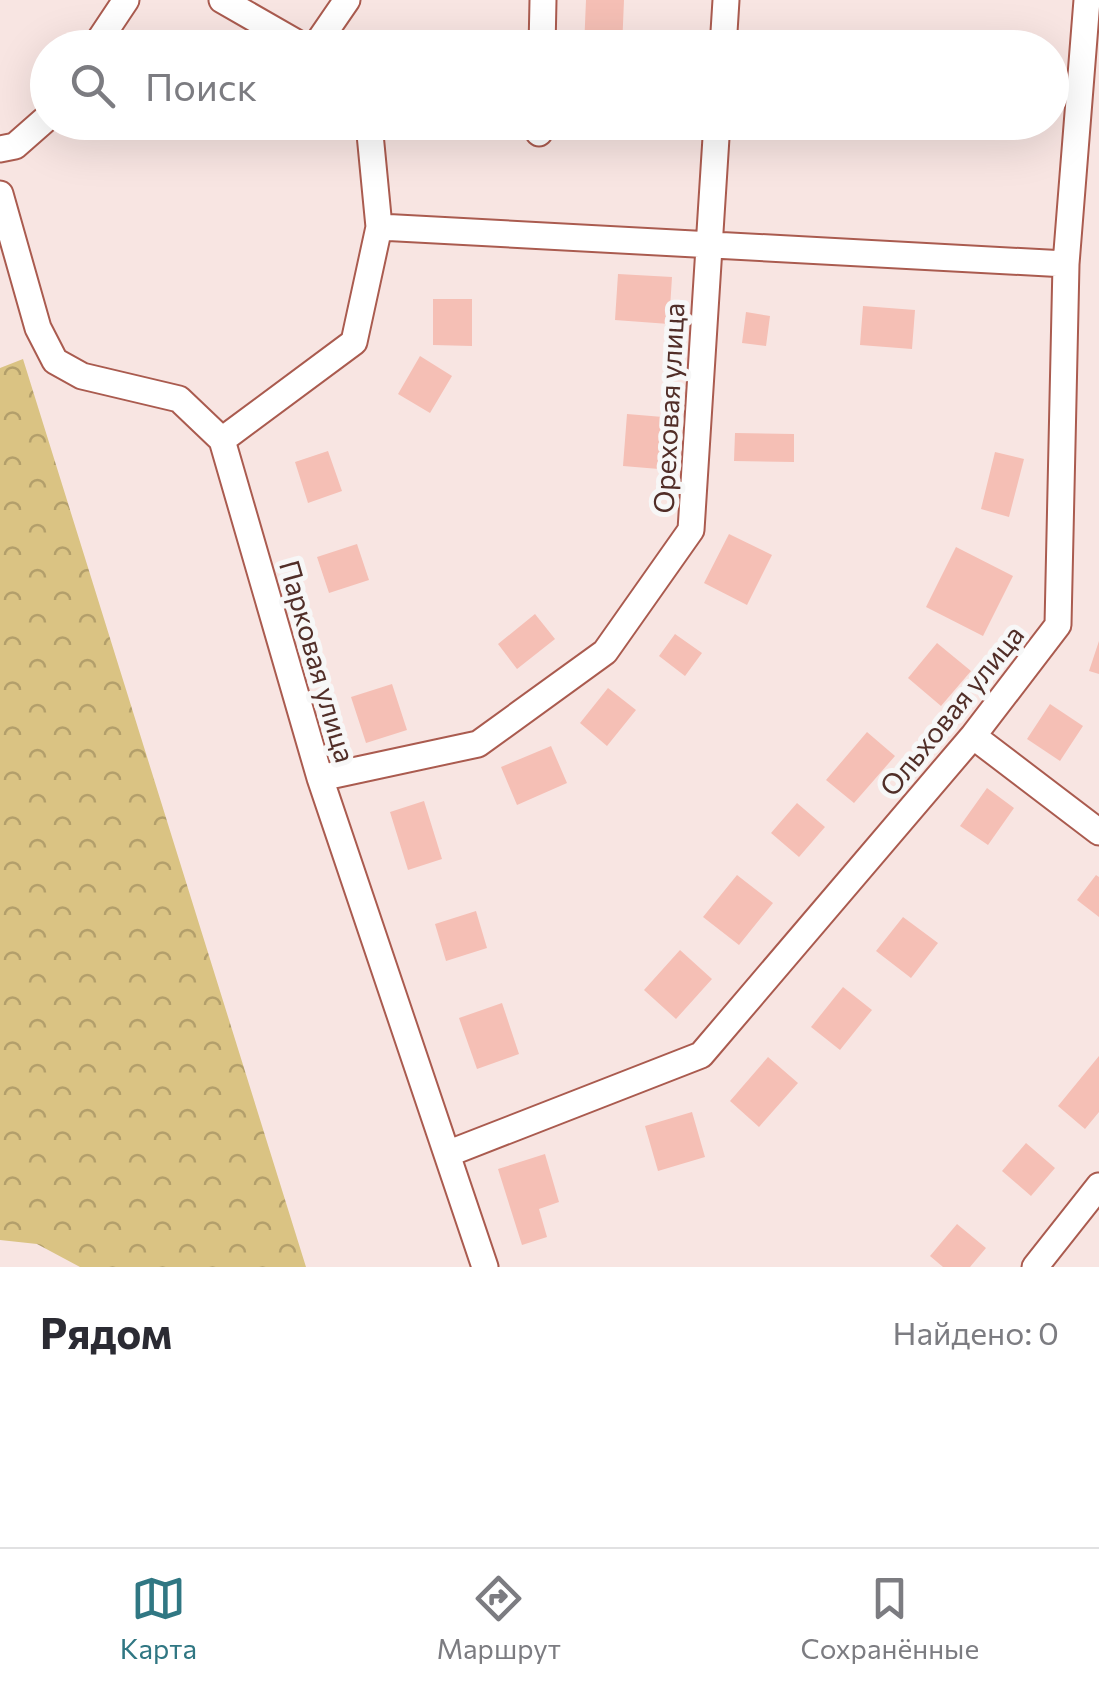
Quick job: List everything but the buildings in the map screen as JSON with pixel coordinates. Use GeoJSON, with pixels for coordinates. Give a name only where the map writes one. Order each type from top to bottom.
{"type":"FeatureCollection","features":[{"type":"Feature","properties":{"kind":"street"},"geometry":{"type":"LineString","coordinates":[[106,30],[126,0]]}},
{"type":"Feature","properties":{"kind":"street"},"geometry":{"type":"LineString","coordinates":[[222,0],[274,30]]}},
{"type":"Feature","properties":{"kind":"street"},"geometry":{"type":"LineString","coordinates":[[326,30],[347,0]]}},
{"type":"Feature","properties":{"kind":"street"},"geometry":{"type":"LineString","coordinates":[[542,30],[543,0]]}},
{"type":"Feature","properties":{"kind":"street"},"geometry":{"type":"LineString","coordinates":[[724,30],[726,0]]}},
{"type":"Feature","properties":{"kind":"street","name":"Ольховая улица"},"geometry":{"type":"LineString","coordinates":[[447,1154],[701,1055],[973,736],[1058,625],[1066,264],[1087,0]]}},
{"type":"Feature","properties":{"kind":"street"},"geometry":{"type":"LineString","coordinates":[[0,148],[16,146],[30,133]]}},
{"type":"Feature","properties":{"kind":"street"},"geometry":{"type":"LineString","coordinates":[[0,194],[38,328],[55,361],[82,376],[179,399],[222,440],[354,342],[379,227],[371,140]]}},
{"type":"Feature","properties":{"kind":"street","name":"Ореховая улица"},"geometry":{"type":"LineString","coordinates":[[320,778],[478,744],[605,652],[691,530],[716,140]]}},
{"type":"Feature","properties":{"kind":"street"},"geometry":{"type":"LineString","coordinates":[[379,227],[1066,264]]}},
{"type":"Feature","properties":{"kind":"street","name":"Парковая улица"},"geometry":{"type":"LineString","coordinates":[[222,440],[320,778],[485,1267]]}},
{"type":"Feature","properties":{"kind":"street"},"geometry":{"type":"LineString","coordinates":[[973,736],[1099,832]]}},
{"type":"Feature","properties":{"kind":"street"},"geometry":{"type":"LineString","coordinates":[[1035,1267],[1099,1186]]}},
{"type":"Feature","properties":{"kind":"green space"},"geometry":{"type":"Polygon","coordinates":[[[23,359],[306,1267],[80,1267],[37,1244],[0,1240],[0,368],[23,359]]]}}]}
